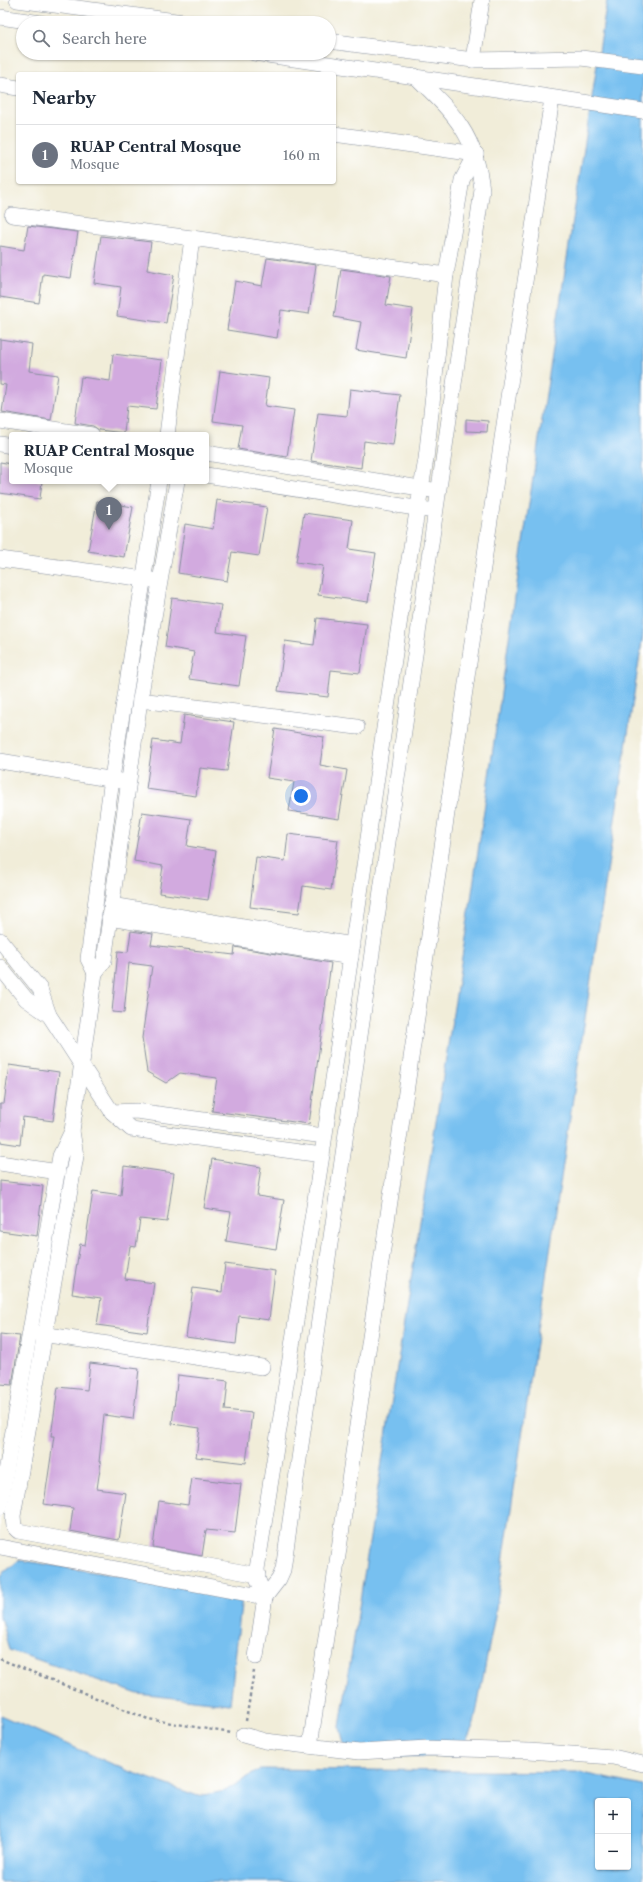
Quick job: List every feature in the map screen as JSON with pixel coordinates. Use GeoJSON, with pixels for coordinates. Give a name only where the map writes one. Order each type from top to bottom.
{"type":"FeatureCollection","features":[{"type":"Feature","properties":{"kind":"street"},"geometry":{"type":"LineString","coordinates":[[17,0],[57,3],[144,16]]}},
{"type":"Feature","properties":{"kind":"street"},"geometry":{"type":"LineString","coordinates":[[473,60],[482,0]]}},
{"type":"Feature","properties":{"kind":"street"},"geometry":{"type":"LineString","coordinates":[[0,17],[16,19]]}},
{"type":"Feature","properties":{"kind":"street"},"geometry":{"type":"LineString","coordinates":[[336,42],[473,60],[581,58],[643,66]]}},
{"type":"Feature","properties":{"kind":"street"},"geometry":{"type":"LineString","coordinates":[[303,60],[643,111]]}},
{"type":"Feature","properties":{"kind":"street"},"geometry":{"type":"LineString","coordinates":[[265,1597],[279,1579],[283,1570],[373,956],[482,190],[476,154],[461,124],[446,106],[415,76]]}},
{"type":"Feature","properties":{"kind":"street"},"geometry":{"type":"LineString","coordinates":[[0,85],[16,88]]}},
{"type":"Feature","properties":{"kind":"street"},"geometry":{"type":"LineString","coordinates":[[310,1746],[552,98]]}},
{"type":"Feature","properties":{"kind":"street"},"geometry":{"type":"LineString","coordinates":[[336,134],[476,154]]}},
{"type":"Feature","properties":{"kind":"street"},"geometry":{"type":"LineString","coordinates":[[256,1657],[265,1597],[257,1569],[323,1146],[406,577],[422,488],[446,275],[462,180],[476,154]]}},
{"type":"Feature","properties":{"kind":"street"},"geometry":{"type":"LineString","coordinates":[[12,215],[192,238],[446,275]]}},
{"type":"Feature","properties":{"kind":"street"},"geometry":{"type":"LineString","coordinates":[[168,432],[192,238]]}},
{"type":"Feature","properties":{"kind":"street"},"geometry":{"type":"LineString","coordinates":[[0,422],[71,432]]}},
{"type":"Feature","properties":{"kind":"street"},"geometry":{"type":"LineString","coordinates":[[209,453],[439,491]]}},
{"type":"Feature","properties":{"kind":"street"},"geometry":{"type":"LineString","coordinates":[[209,475],[437,511]]}},
{"type":"Feature","properties":{"kind":"street"},"geometry":{"type":"LineString","coordinates":[[95,973],[88,959],[112,778],[158,484]]}},
{"type":"Feature","properties":{"kind":"street"},"geometry":{"type":"LineString","coordinates":[[176,484],[140,700],[104,961],[95,973],[72,1131],[60,1156],[13,1516],[14,1527],[18,1531],[258,1575]]}},
{"type":"Feature","properties":{"kind":"street"},"geometry":{"type":"LineString","coordinates":[[0,559],[160,581]]}},
{"type":"Feature","properties":{"kind":"street"},"geometry":{"type":"LineString","coordinates":[[140,700],[357,727]]}},
{"type":"Feature","properties":{"kind":"street"},"geometry":{"type":"LineString","coordinates":[[0,761],[128,782]]}},
{"type":"Feature","properties":{"kind":"street"},"geometry":{"type":"LineString","coordinates":[[110,912],[352,951],[373,956]]}},
{"type":"Feature","properties":{"kind":"street"},"geometry":{"type":"LineString","coordinates":[[0,940],[40,989],[49,1015],[112,1112],[132,1129],[344,1149]]}},
{"type":"Feature","properties":{"kind":"street"},"geometry":{"type":"LineString","coordinates":[[0,967],[26,999],[49,1015]]}},
{"type":"Feature","properties":{"kind":"street"},"geometry":{"type":"LineString","coordinates":[[0,1507],[76,1156],[72,1131]]}},
{"type":"Feature","properties":{"kind":"street"},"geometry":{"type":"LineString","coordinates":[[0,1163],[58,1172]]}},
{"type":"Feature","properties":{"kind":"street"},"geometry":{"type":"LineString","coordinates":[[38,1333],[262,1367]]}},
{"type":"Feature","properties":{"kind":"street"},"geometry":{"type":"LineString","coordinates":[[0,1547],[265,1597]]}},
{"type":"Feature","properties":{"kind":"street"},"geometry":{"type":"LineString","coordinates":[[243,1735],[265,1741],[359,1752],[427,1748],[529,1751],[613,1757],[643,1764]]}},
{"type":"Feature","properties":{"kind":"path"},"geometry":{"type":"LineString","coordinates":[[0,1659],[148,1718],[243,1735],[256,1657]]}},
{"type":"Feature","properties":{"kind":"water"},"geometry":{"type":"Polygon","coordinates":[[[607,0],[643,0],[643,634],[495,1615],[474,1724],[459,1756],[370,1757],[344,1744],[340,1727],[471,900],[522,549],[607,0]]]}},
{"type":"Feature","properties":{"kind":"water"},"geometry":{"type":"Polygon","coordinates":[[[19,1560],[242,1596],[230,1704],[138,1694],[9,1650],[0,1616],[0,1576],[19,1560]]]}},
{"type":"Feature","properties":{"kind":"water"},"geometry":{"type":"Polygon","coordinates":[[[0,1715],[126,1770],[198,1796],[225,1791],[261,1769],[577,1772],[643,1786],[643,1882],[0,1882],[0,1715]]]}},
{"type":"Feature","properties":{"kind":"building"},"geometry":{"type":"Polygon","coordinates":[[[28,226],[78,232],[71,278],[43,274],[39,303],[0,297],[0,246],[24,250],[28,226]]]}},
{"type":"Feature","properties":{"kind":"building"},"geometry":{"type":"Polygon","coordinates":[[[101,236],[151,242],[147,270],[174,275],[166,323],[117,316],[121,287],[94,283],[101,236]]]}},
{"type":"Feature","properties":{"kind":"building"},"geometry":{"type":"Polygon","coordinates":[[[267,258],[316,265],[309,314],[281,310],[277,338],[227,330],[235,281],[262,286],[267,258]]]}},
{"type":"Feature","properties":{"kind":"building"},"geometry":{"type":"Polygon","coordinates":[[[341,269],[391,276],[386,305],[413,309],[406,358],[356,350],[361,322],[334,317],[341,269]]]}},
{"type":"Feature","properties":{"kind":"building"},"geometry":{"type":"Polygon","coordinates":[[[0,339],[32,344],[29,371],[58,375],[51,420],[2,412],[6,385],[0,384],[0,339]]]}},
{"type":"Feature","properties":{"kind":"building"},"geometry":{"type":"Polygon","coordinates":[[[113,354],[162,360],[156,409],[127,406],[124,432],[99,430],[93,426],[75,423],[81,377],[110,381],[113,354]]]}},
{"type":"Feature","properties":{"kind":"building"},"geometry":{"type":"Polygon","coordinates":[[[220,371],[269,378],[265,406],[294,410],[287,457],[238,449],[242,425],[213,421],[220,371]]]}},
{"type":"Feature","properties":{"kind":"building"},"geometry":{"type":"Polygon","coordinates":[[[350,389],[400,395],[393,445],[364,441],[361,468],[311,461],[318,413],[347,416],[350,389]]]}},
{"type":"Feature","properties":{"kind":"building"},"geometry":{"type":"Polygon","coordinates":[[[466,419],[488,421],[487,432],[466,431],[466,419]]]}},
{"type":"Feature","properties":{"kind":"building"},"geometry":{"type":"Polygon","coordinates":[[[0,462],[9,464],[9,484],[42,484],[40,499],[0,493],[0,462]]]}},
{"type":"Feature","properties":{"kind":"building"},"geometry":{"type":"Polygon","coordinates":[[[217,500],[267,507],[259,556],[232,552],[227,581],[178,573],[185,524],[213,529],[217,500]]]}},
{"type":"Feature","properties":{"kind":"building"},"geometry":{"type":"Polygon","coordinates":[[[97,501],[133,507],[124,557],[88,551],[97,501]]]}},
{"type":"Feature","properties":{"kind":"building"},"geometry":{"type":"Polygon","coordinates":[[[304,513],[353,520],[349,549],[376,553],[368,602],[318,595],[323,566],[296,562],[304,513]]]}},
{"type":"Feature","properties":{"kind":"building"},"geometry":{"type":"Polygon","coordinates":[[[172,598],[221,605],[217,632],[246,636],[239,686],[189,679],[194,652],[165,647],[172,598]]]}},
{"type":"Feature","properties":{"kind":"building"},"geometry":{"type":"Polygon","coordinates":[[[317,618],[367,624],[360,673],[331,670],[328,697],[278,691],[285,641],[314,645],[317,618]]]}},
{"type":"Feature","properties":{"kind":"building"},"geometry":{"type":"Polygon","coordinates":[[[184,715],[234,722],[227,771],[200,768],[196,796],[146,789],[153,740],[180,744],[184,715]]]}},
{"type":"Feature","properties":{"kind":"building"},"geometry":{"type":"Polygon","coordinates":[[[275,729],[324,737],[320,765],[347,770],[339,819],[289,811],[294,782],[267,778],[275,729]]]}},
{"type":"Feature","properties":{"kind":"building"},"geometry":{"type":"Polygon","coordinates":[[[142,812],[191,819],[187,846],[216,851],[208,900],[159,893],[163,866],[134,861],[142,812]]]}},
{"type":"Feature","properties":{"kind":"building"},"geometry":{"type":"Polygon","coordinates":[[[288,834],[338,840],[331,890],[303,886],[299,913],[250,907],[256,857],[285,861],[288,834]]]}},
{"type":"Feature","properties":{"kind":"building"},"geometry":{"type":"Polygon","coordinates":[[[131,931],[153,934],[151,945],[234,955],[235,947],[331,963],[309,1124],[212,1111],[217,1078],[180,1073],[166,1083],[147,1072],[142,1038],[152,966],[129,963],[124,1013],[112,1012],[118,951],[128,952],[131,931]]]}},
{"type":"Feature","properties":{"kind":"building"},"geometry":{"type":"Polygon","coordinates":[[[9,1065],[59,1072],[53,1121],[23,1117],[20,1145],[0,1142],[0,1104],[4,1104],[9,1065]]]}},
{"type":"Feature","properties":{"kind":"building"},"geometry":{"type":"Polygon","coordinates":[[[212,1159],[261,1167],[257,1196],[284,1200],[276,1249],[226,1241],[231,1212],[204,1208],[212,1159]]]}},
{"type":"Feature","properties":{"kind":"building"},"geometry":{"type":"Polygon","coordinates":[[[124,1166],[174,1173],[167,1222],[140,1219],[136,1247],[130,1246],[125,1279],[154,1283],[147,1332],[97,1325],[101,1298],[72,1294],[80,1244],[85,1245],[93,1191],[121,1195],[124,1166]]]}},
{"type":"Feature","properties":{"kind":"building"},"geometry":{"type":"Polygon","coordinates":[[[0,1181],[43,1186],[37,1236],[0,1231],[0,1181]]]}},
{"type":"Feature","properties":{"kind":"building"},"geometry":{"type":"Polygon","coordinates":[[[225,1264],[275,1271],[269,1320],[239,1316],[236,1344],[186,1337],[193,1288],[222,1292],[225,1264]]]}},
{"type":"Feature","properties":{"kind":"building"},"geometry":{"type":"Polygon","coordinates":[[[0,1334],[20,1336],[12,1385],[0,1384],[0,1334]]]}},
{"type":"Feature","properties":{"kind":"building"},"geometry":{"type":"Polygon","coordinates":[[[90,1363],[139,1369],[133,1419],[104,1415],[99,1462],[101,1462],[97,1489],[126,1493],[119,1540],[70,1531],[73,1508],[44,1504],[54,1436],[51,1436],[58,1387],[87,1390],[90,1363]]]}},
{"type":"Feature","properties":{"kind":"building"},"geometry":{"type":"Polygon","coordinates":[[[178,1375],[228,1381],[225,1410],[252,1413],[246,1463],[196,1457],[200,1428],[172,1424],[178,1375]]]}},
{"type":"Feature","properties":{"kind":"building"},"geometry":{"type":"Polygon","coordinates":[[[192,1478],[241,1484],[235,1533],[206,1530],[202,1556],[153,1547],[159,1501],[188,1505],[192,1478]]]}},
{"type":"Feature","properties":{"kind":"place","name":"RUAP Central Mosque"},"geometry":{"type":"Point","coordinates":[109,530]}}]}
